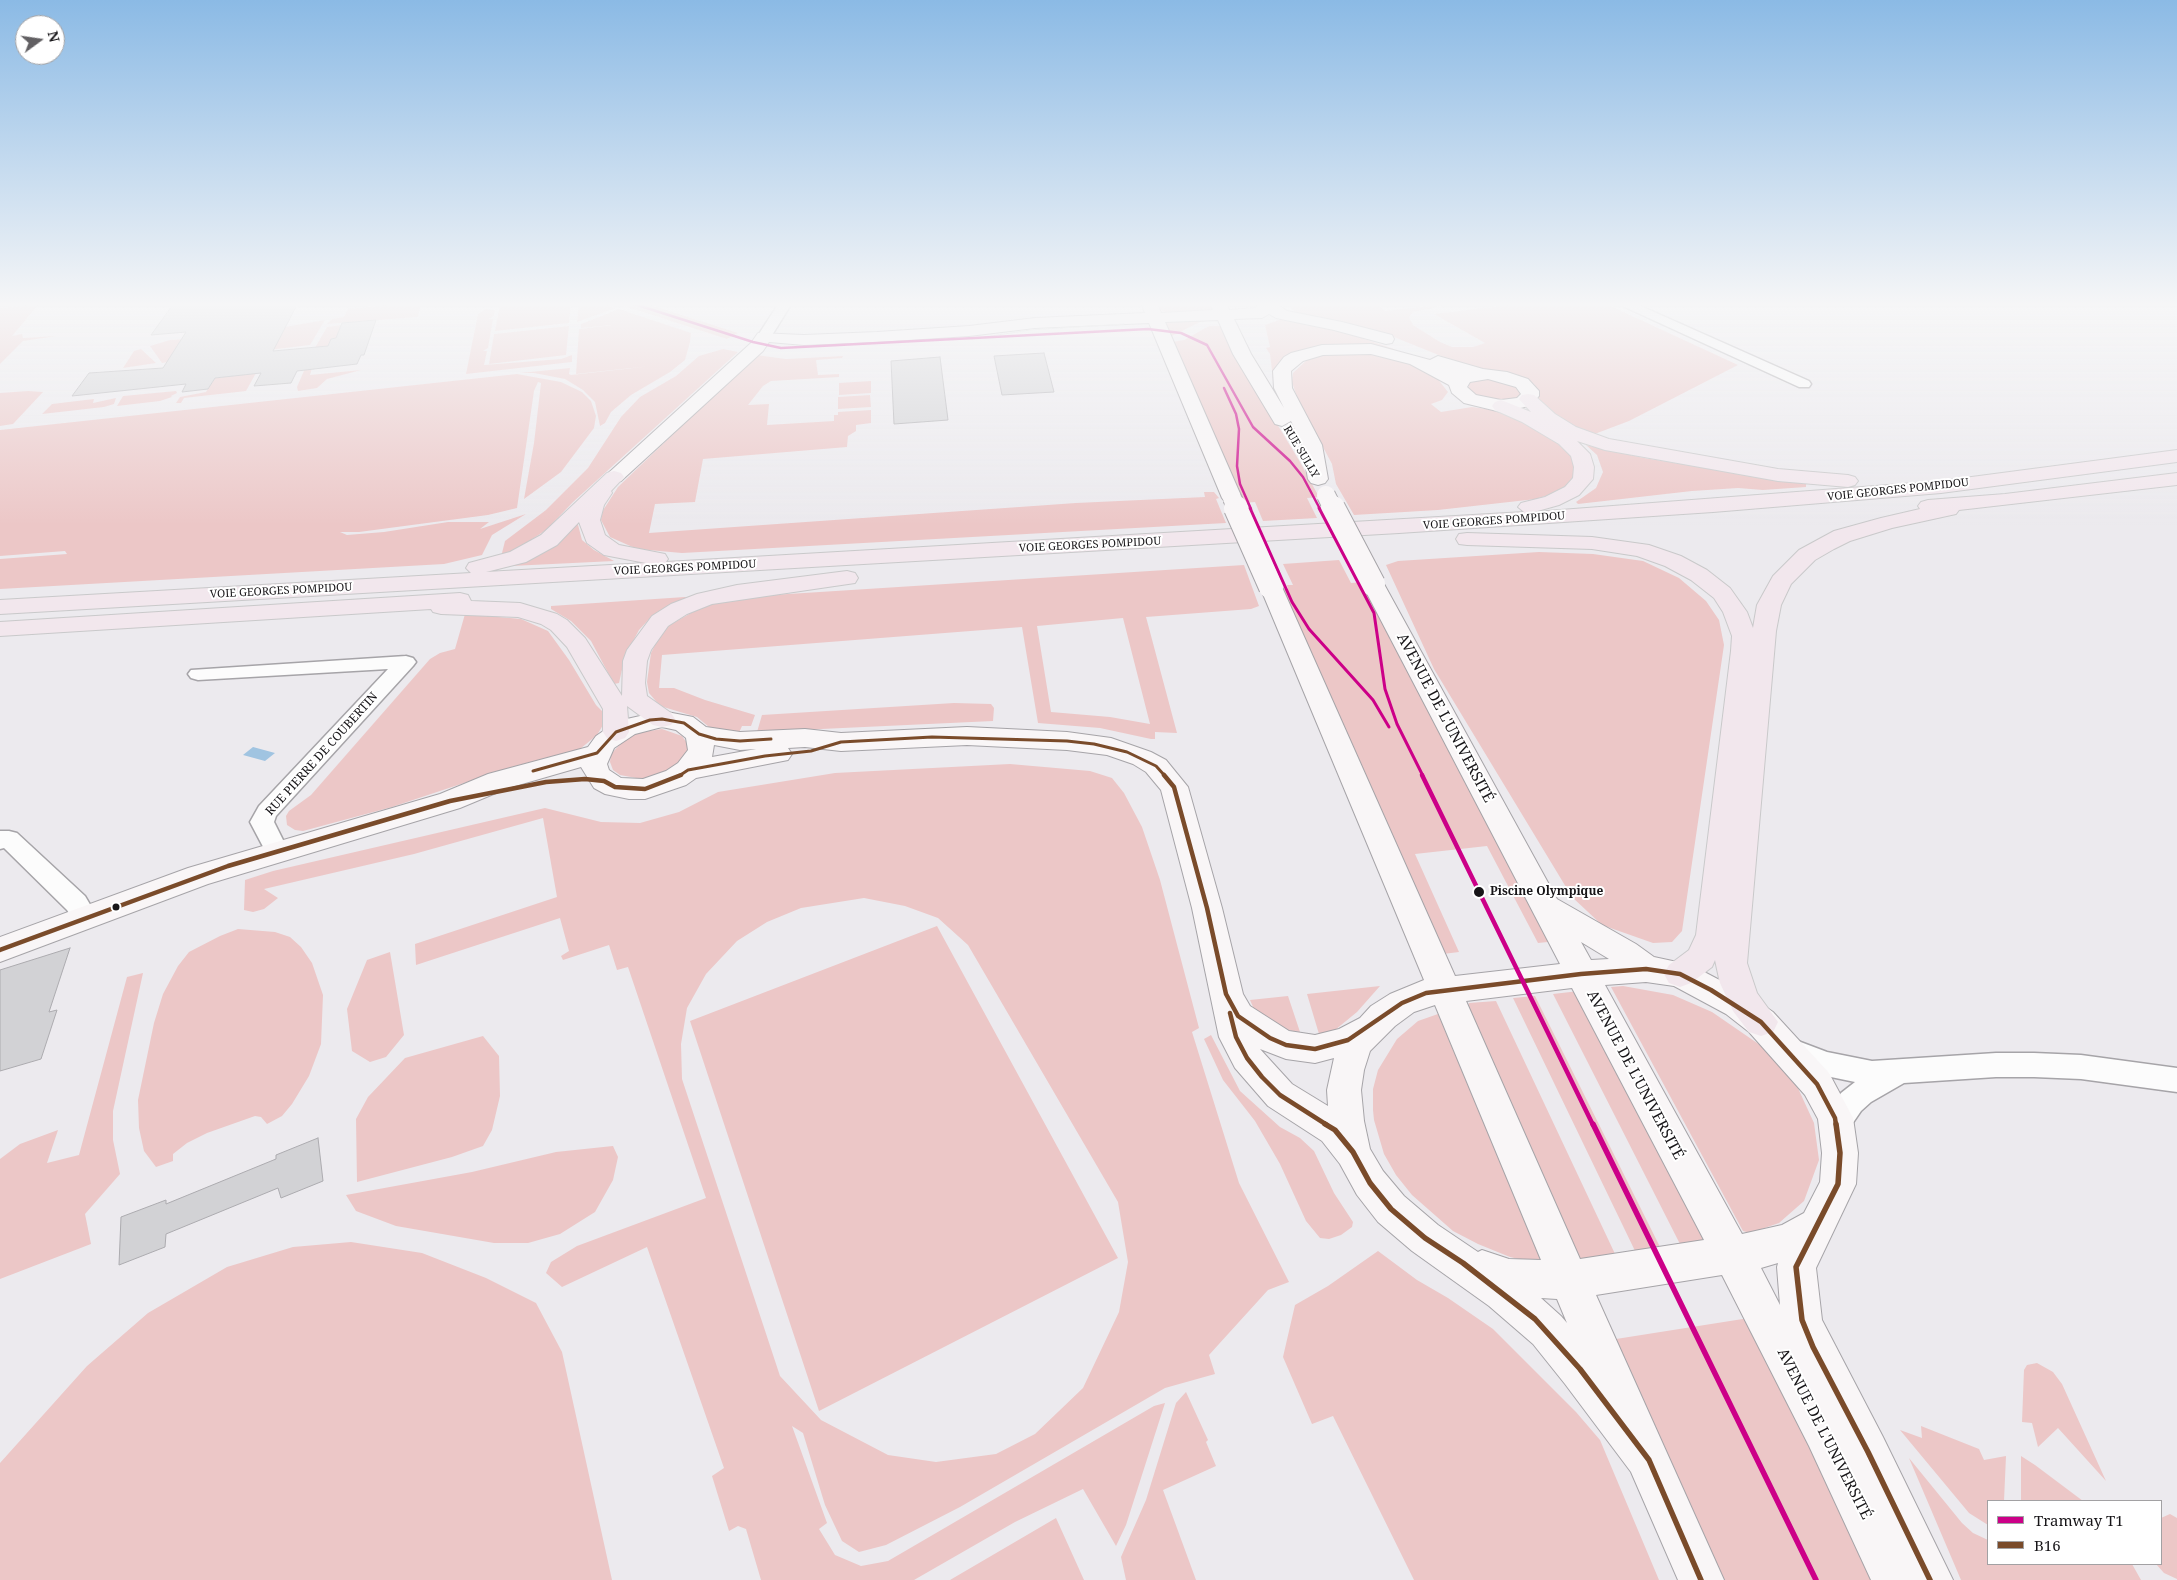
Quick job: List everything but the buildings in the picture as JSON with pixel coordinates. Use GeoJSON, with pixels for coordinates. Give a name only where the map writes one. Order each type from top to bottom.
{"type":"FeatureCollection","features":[{"type":"Feature","properties":{"kind":"highway"},"geometry":{"type":"LineString","coordinates":[[1528,400],[1548,418],[1580,436],[1620,448],[1675,458],[1816,480],[1905,482],[1995,480]]}},
{"type":"Feature","properties":{"kind":"highway"},"geometry":{"type":"LineString","coordinates":[[1399,527],[1534,506],[1564,496],[1579,485],[1583,479],[1584,467],[1574,447],[1542,425],[1500,406]]}},
{"type":"Feature","properties":{"kind":"highway","name":"VOIE GEORGES POMPIDOU"},"geometry":{"type":"LineString","coordinates":[[0,607],[1399,527],[1832,497],[1941,487],[2177,456]]}},
{"type":"Feature","properties":{"kind":"highway"},"geometry":{"type":"LineString","coordinates":[[614,477],[594,505],[588,520],[591,531],[602,544],[618,552],[642,558],[751,559],[762,564]]}},
{"type":"Feature","properties":{"kind":"highway"},"geometry":{"type":"LineString","coordinates":[[358,587],[394,577],[464,570],[518,557],[549,540],[614,477]]}},
{"type":"Feature","properties":{"kind":"highway","name":"VOIE GEORGES POMPIDOU"},"geometry":{"type":"LineString","coordinates":[[0,629],[372,606],[530,594],[847,578],[1732,522],[2005,500],[2177,479]]}},
{"type":"Feature","properties":{"kind":"highway"},"geometry":{"type":"LineString","coordinates":[[1761,1022],[1745,1002],[1736,983],[1731,963],[1731,946],[1764,631],[1774,593],[1781,581],[1807,555],[1842,536],[1888,522],[2005,500]]}},
{"type":"Feature","properties":{"kind":"highway"},"geometry":{"type":"LineString","coordinates":[[1467,539],[1592,543],[1640,550],[1673,561],[1699,575],[1722,593],[1735,612],[1744,636],[1743,651],[1711,935],[1701,958],[1680,974]]}},
{"type":"Feature","properties":{"kind":"highway"},"geometry":{"type":"LineString","coordinates":[[662,719],[635,699],[633,683],[635,661],[639,650],[660,621],[679,609],[713,597],[847,578]]}},
{"type":"Feature","properties":{"kind":"highway"},"geometry":{"type":"LineString","coordinates":[[372,606],[506,608],[520,610],[548,619],[566,631],[591,663],[616,709],[616,732]]}},
{"type":"Feature","properties":{"kind":"main road"},"geometry":{"type":"LineString","coordinates":[[614,477],[724,377]]}},
{"type":"Feature","properties":{"kind":"main road"},"geometry":{"type":"LineString","coordinates":[[1180,377],[1569,1280],[1701,1580]]}},
{"type":"Feature","properties":{"kind":"main road","name":"RUE SULLY"},"geometry":{"type":"LineString","coordinates":[[1257,377],[1322,487]]}},
{"type":"Feature","properties":{"kind":"main road"},"geometry":{"type":"LineString","coordinates":[[1260,377],[1260,382]]}},
{"type":"Feature","properties":{"kind":"main road"},"geometry":{"type":"LineString","coordinates":[[1282,377],[1283,388],[1312,445],[1322,487]]}},
{"type":"Feature","properties":{"kind":"main road"},"geometry":{"type":"LineString","coordinates":[[1449,377],[1458,384],[1458,389],[1470,399],[1500,406],[1517,404],[1528,400],[1530,391],[1522,383],[1503,377]]}},
{"type":"Feature","properties":{"kind":"main road"},"geometry":{"type":"LineString","coordinates":[[1458,384],[1466,377]]}},
{"type":"Feature","properties":{"kind":"main road","name":"AVENUE DE L'UNIVERSITÉ"},"geometry":{"type":"LineString","coordinates":[[1322,487],[1824,1431],[1895,1580]]}},
{"type":"Feature","properties":{"kind":"main road"},"geometry":{"type":"LineString","coordinates":[[604,781],[597,773],[594,764],[597,752],[605,742],[616,732],[638,723],[662,719],[684,723],[699,734],[716,739],[740,741],[805,738],[841,742],[966,736],[1067,741],[1111,747],[1142,758],[1156,766],[1174,787],[1181,808],[1236,1037],[1257,1071],[1280,1096],[1335,1130],[1353,1152],[1370,1183],[1391,1209],[1425,1238],[1503,1292],[1547,1330],[1580,1368],[1648,1460]]}},
{"type":"Feature","properties":{"kind":"main road"},"geometry":{"type":"LineString","coordinates":[[0,950],[198,876],[450,801],[546,782],[604,781],[622,788],[645,788],[676,778],[688,770],[697,760],[702,750],[699,734]]}},
{"type":"Feature","properties":{"kind":"main road"},"geometry":{"type":"LineString","coordinates":[[688,770],[765,756],[811,751],[841,742]]}},
{"type":"Feature","properties":{"kind":"main road"},"geometry":{"type":"LineString","coordinates":[[450,801],[498,781],[597,752]]}},
{"type":"Feature","properties":{"kind":"main road"},"geometry":{"type":"LineString","coordinates":[[1545,906],[1625,952],[1646,969]]}},
{"type":"Feature","properties":{"kind":"main road"},"geometry":{"type":"LineString","coordinates":[[1226,994],[1238,1016],[1270,1038],[1286,1045],[1315,1049],[1348,1040],[1368,1029],[1402,1003],[1426,993],[1581,974],[1646,969],[1680,974],[1738,1005],[1761,1022],[1818,1084],[1835,1118],[1840,1153],[1838,1184],[1796,1266],[1798,1305],[1802,1320],[1812,1347],[1868,1452],[1930,1580]]}},
{"type":"Feature","properties":{"kind":"main road"},"geometry":{"type":"LineString","coordinates":[[1353,1152],[1346,1121],[1344,1090],[1347,1070],[1356,1044],[1368,1029]]}},
{"type":"Feature","properties":{"kind":"main road"},"geometry":{"type":"LineString","coordinates":[[1463,1263],[1509,1278],[1569,1280],[1766,1249],[1784,1243],[1816,1226]]}},
{"type":"Feature","properties":{"kind":"street"},"geometry":{"type":"LineString","coordinates":[[1788,377],[1804,384]]}},
{"type":"Feature","properties":{"kind":"street","name":"RUE PIERRE DE COUBERTIN"},"geometry":{"type":"LineString","coordinates":[[198,674],[406,662],[267,812],[262,822],[277,852]]}},
{"type":"Feature","properties":{"kind":"street"},"geometry":{"type":"LineString","coordinates":[[0,840],[10,839],[76,903],[86,918]]}},
{"type":"Feature","properties":{"kind":"street"},"geometry":{"type":"LineString","coordinates":[[1787,1049],[1826,1064],[1882,1074],[1996,1065],[2034,1065],[2081,1067],[2177,1080]]}},
{"type":"Feature","properties":{"kind":"street"},"geometry":{"type":"LineString","coordinates":[[1836,1124],[1851,1102],[1861,1093],[1900,1073]]}},
{"type":"Feature","properties":{"kind":"shaded area"},"geometry":{"type":"Polygon","coordinates":[[[254,377],[246,391],[184,398],[181,403],[176,403],[180,397],[206,392],[215,378],[254,377]]]}},
{"type":"Feature","properties":{"kind":"shaded area"},"geometry":{"type":"Polygon","coordinates":[[[301,377],[336,377],[327,379],[317,388],[298,391],[297,387],[301,377]]]}},
{"type":"Feature","properties":{"kind":"shaded area"},"geometry":{"type":"Polygon","coordinates":[[[492,377],[532,377],[561,382],[582,392],[591,401],[596,416],[594,428],[561,472],[524,499],[534,443],[541,383],[538,382],[534,391],[517,508],[488,515],[359,532],[340,532],[347,535],[384,532],[448,522],[489,522],[480,529],[526,514],[492,535],[482,555],[444,564],[0,589],[0,559],[67,554],[65,551],[0,556],[0,430],[492,377]]]}},
{"type":"Feature","properties":{"kind":"shaded area"},"geometry":{"type":"Polygon","coordinates":[[[553,377],[662,377],[631,395],[611,412],[605,423],[600,426],[595,402],[583,390],[565,379],[553,377]]]}},
{"type":"Feature","properties":{"kind":"shaded area"},"geometry":{"type":"Polygon","coordinates":[[[675,377],[711,377],[573,502],[546,530],[511,553],[502,553],[505,541],[546,510],[588,468],[621,417],[640,397],[675,377]]]}},
{"type":"Feature","properties":{"kind":"shaded area"},"geometry":{"type":"Polygon","coordinates":[[[733,377],[839,377],[771,381],[763,386],[748,405],[769,404],[767,425],[834,421],[834,415],[838,415],[838,412],[871,410],[871,423],[856,425],[856,431],[848,436],[847,447],[703,459],[695,502],[655,504],[649,533],[1076,503],[1205,497],[1204,492],[1214,492],[1219,498],[1216,499],[1226,523],[682,553],[637,549],[610,537],[601,520],[602,512],[618,487],[733,377]]]}},
{"type":"Feature","properties":{"kind":"shaded area"},"geometry":{"type":"Polygon","coordinates":[[[1187,377],[1249,377],[1319,497],[1307,498],[1317,518],[1263,521],[1255,502],[1243,503],[1187,377]]]}},
{"type":"Feature","properties":{"kind":"shaded area"},"geometry":{"type":"Polygon","coordinates":[[[1293,377],[1435,377],[1448,392],[1442,400],[1431,404],[1441,412],[1472,407],[1508,412],[1544,431],[1572,457],[1575,473],[1569,483],[1558,492],[1536,499],[1438,510],[1354,515],[1336,484],[1332,464],[1298,400],[1292,382],[1293,377]]]}},
{"type":"Feature","properties":{"kind":"shaded area"},"geometry":{"type":"Polygon","coordinates":[[[1519,377],[1715,377],[1629,421],[1592,435],[1567,424],[1537,400],[1537,391],[1534,384],[1519,377]]]}},
{"type":"Feature","properties":{"kind":"shaded area"},"geometry":{"type":"Polygon","coordinates":[[[1492,378],[1517,386],[1523,394],[1518,400],[1485,401],[1468,391],[1469,383],[1492,378]]]}},
{"type":"Feature","properties":{"kind":"shaded area"},"geometry":{"type":"Polygon","coordinates":[[[871,381],[871,393],[839,395],[839,383],[871,381]]]}},
{"type":"Feature","properties":{"kind":"shaded area"},"geometry":{"type":"Polygon","coordinates":[[[176,391],[177,393],[172,397],[160,401],[117,406],[123,396],[176,391]]]}},
{"type":"Feature","properties":{"kind":"shaded area"},"geometry":{"type":"Polygon","coordinates":[[[43,392],[13,424],[0,426],[0,393],[43,392]]]}},
{"type":"Feature","properties":{"kind":"shaded area"},"geometry":{"type":"Polygon","coordinates":[[[870,395],[871,407],[838,409],[838,397],[870,395]]]}},
{"type":"Feature","properties":{"kind":"shaded area"},"geometry":{"type":"Polygon","coordinates":[[[116,398],[114,404],[104,407],[42,414],[52,404],[94,399],[93,403],[116,398]]]}},
{"type":"Feature","properties":{"kind":"shaded area"},"geometry":{"type":"Polygon","coordinates":[[[1586,445],[1644,458],[1806,484],[1806,487],[1692,491],[1578,504],[1576,502],[1596,488],[1603,472],[1597,455],[1586,445]]]}},
{"type":"Feature","properties":{"kind":"shaded area"},"geometry":{"type":"Polygon","coordinates":[[[577,521],[582,540],[594,550],[614,561],[511,566],[528,558],[577,521]]]}},
{"type":"Feature","properties":{"kind":"shaded area"},"geometry":{"type":"Polygon","coordinates":[[[1539,552],[1593,554],[1643,561],[1679,578],[1706,601],[1719,620],[1724,645],[1682,931],[1672,942],[1653,943],[1602,925],[1572,897],[1434,669],[1386,565],[1398,561],[1539,552]]]}},
{"type":"Feature","properties":{"kind":"shaded area"},"geometry":{"type":"Polygon","coordinates":[[[1339,560],[1351,583],[1365,582],[1557,941],[1538,943],[1487,846],[1415,854],[1459,952],[1443,954],[1281,589],[1288,589],[1287,585],[1293,585],[1283,564],[1339,560]]]}},
{"type":"Feature","properties":{"kind":"shaded area"},"geometry":{"type":"Polygon","coordinates":[[[1244,565],[1259,606],[1251,609],[1146,617],[1177,733],[1155,732],[1155,739],[1100,728],[1038,723],[1022,627],[662,655],[659,688],[674,688],[705,700],[755,715],[751,726],[742,726],[738,735],[715,732],[697,717],[660,706],[649,693],[647,682],[651,653],[658,639],[668,626],[698,609],[715,603],[757,596],[1244,565]],[[1123,618],[1037,626],[1051,712],[1110,717],[1150,724],[1123,618]]]}},
{"type":"Feature","properties":{"kind":"shaded area"},"geometry":{"type":"Polygon","coordinates":[[[687,598],[651,617],[639,630],[625,656],[619,683],[614,684],[591,641],[571,621],[551,609],[551,606],[687,598]]]}},
{"type":"Feature","properties":{"kind":"shaded area"},"geometry":{"type":"Polygon","coordinates":[[[465,614],[521,619],[548,631],[569,660],[596,705],[605,714],[606,720],[597,735],[580,749],[512,767],[392,807],[303,831],[295,830],[287,825],[286,816],[289,811],[311,795],[430,659],[440,653],[455,649],[465,614]]]}},
{"type":"Feature","properties":{"kind":"shaded area"},"geometry":{"type":"Polygon","coordinates":[[[954,703],[991,704],[994,708],[993,721],[757,732],[762,715],[954,703]]]}},
{"type":"Feature","properties":{"kind":"shaded area"},"geometry":{"type":"Polygon","coordinates":[[[662,729],[682,736],[687,743],[684,759],[667,773],[642,779],[620,775],[613,770],[610,762],[611,754],[625,739],[637,733],[662,729]]]}},
{"type":"Feature","properties":{"kind":"shaded area"},"geometry":{"type":"Polygon","coordinates":[[[1010,764],[1090,771],[1112,778],[1124,793],[1142,827],[1160,880],[1199,1028],[1192,1032],[1239,1183],[1289,1282],[1268,1290],[1209,1355],[1215,1374],[1165,1388],[960,1507],[886,1545],[859,1552],[842,1541],[825,1505],[803,1433],[792,1426],[827,1523],[819,1529],[835,1555],[861,1566],[888,1561],[1154,1406],[1165,1403],[1126,1525],[1116,1546],[1083,1489],[1015,1522],[914,1580],[761,1580],[746,1529],[738,1526],[729,1531],[712,1476],[724,1468],[647,1247],[562,1287],[546,1273],[551,1262],[577,1246],[706,1198],[628,967],[617,970],[609,945],[563,960],[561,956],[569,951],[560,918],[416,965],[415,944],[557,897],[543,818],[414,854],[264,889],[278,898],[264,909],[253,912],[244,910],[245,880],[273,871],[545,808],[601,822],[640,823],[679,812],[718,792],[835,773],[1010,764]],[[864,898],[801,908],[767,922],[737,941],[706,974],[687,1008],[681,1044],[682,1079],[780,1376],[821,1420],[888,1455],[936,1462],[996,1454],[1035,1434],[1083,1388],[1119,1312],[1128,1262],[1118,1202],[968,945],[938,918],[905,906],[864,898]]]}},
{"type":"Feature","properties":{"kind":"shaded area"},"geometry":{"type":"Polygon","coordinates":[[[937,926],[1118,1258],[819,1411],[690,1021],[937,926]]]}},
{"type":"Feature","properties":{"kind":"shaded area"},"geometry":{"type":"Polygon","coordinates":[[[238,929],[275,932],[290,937],[301,947],[312,963],[323,995],[321,1044],[309,1076],[292,1104],[282,1116],[267,1124],[261,1117],[255,1116],[207,1133],[187,1143],[173,1154],[173,1161],[156,1167],[144,1151],[139,1128],[138,1100],[154,1023],[163,994],[178,966],[189,952],[238,929]]]}},
{"type":"Feature","properties":{"kind":"shaded area"},"geometry":{"type":"Polygon","coordinates":[[[390,952],[404,1035],[386,1057],[370,1062],[352,1051],[347,1009],[367,960],[390,952]]]}},
{"type":"Feature","properties":{"kind":"shaded area"},"geometry":{"type":"Polygon","coordinates":[[[143,973],[113,1111],[113,1140],[120,1174],[85,1214],[91,1244],[0,1279],[0,1159],[20,1144],[58,1130],[47,1163],[79,1155],[127,977],[143,973]]]}},
{"type":"Feature","properties":{"kind":"shaded area"},"geometry":{"type":"Polygon","coordinates":[[[1380,986],[1357,1012],[1335,1030],[1319,1034],[1307,994],[1380,986]]]}},
{"type":"Feature","properties":{"kind":"shaded area"},"geometry":{"type":"Polygon","coordinates":[[[1623,986],[1673,995],[1712,1012],[1760,1045],[1797,1086],[1814,1123],[1819,1160],[1804,1201],[1779,1223],[1750,1233],[1743,1231],[1611,987],[1623,986]]]}},
{"type":"Feature","properties":{"kind":"shaded area"},"geometry":{"type":"Polygon","coordinates":[[[1579,991],[1707,1243],[1681,1246],[1553,994],[1579,991]]]}},
{"type":"Feature","properties":{"kind":"shaded area"},"geometry":{"type":"Polygon","coordinates":[[[1288,996],[1300,1032],[1279,1029],[1254,1009],[1250,1000],[1288,996]]]}},
{"type":"Feature","properties":{"kind":"shaded area"},"geometry":{"type":"Polygon","coordinates":[[[1535,996],[1662,1251],[1637,1255],[1513,998],[1535,996]]]}},
{"type":"Feature","properties":{"kind":"shaded area"},"geometry":{"type":"Polygon","coordinates":[[[1496,1001],[1616,1256],[1582,1260],[1579,1256],[1467,1007],[1469,1003],[1496,1001]]]}},
{"type":"Feature","properties":{"kind":"shaded area"},"geometry":{"type":"Polygon","coordinates":[[[1438,1014],[1542,1260],[1523,1260],[1510,1257],[1453,1231],[1412,1195],[1396,1175],[1384,1154],[1373,1110],[1373,1089],[1378,1070],[1397,1039],[1418,1021],[1438,1014]]]}},
{"type":"Feature","properties":{"kind":"shaded area"},"geometry":{"type":"Polygon","coordinates":[[[1211,1035],[1240,1091],[1280,1127],[1300,1138],[1314,1151],[1334,1193],[1353,1222],[1352,1227],[1341,1235],[1329,1239],[1320,1238],[1306,1221],[1280,1164],[1255,1121],[1223,1080],[1204,1039],[1211,1035]]]}},
{"type":"Feature","properties":{"kind":"shaded area"},"geometry":{"type":"Polygon","coordinates":[[[483,1036],[499,1056],[500,1096],[492,1130],[483,1146],[452,1157],[357,1182],[356,1119],[368,1097],[405,1058],[483,1036]]]}},
{"type":"Feature","properties":{"kind":"shaded area"},"geometry":{"type":"Polygon","coordinates":[[[613,1146],[618,1157],[613,1180],[595,1212],[560,1234],[528,1243],[494,1243],[396,1226],[356,1211],[346,1195],[472,1172],[556,1152],[613,1146]]]}},
{"type":"Feature","properties":{"kind":"shaded area"},"geometry":{"type":"Polygon","coordinates":[[[351,1242],[422,1253],[486,1278],[536,1303],[562,1352],[612,1580],[0,1580],[0,1463],[87,1366],[148,1313],[227,1267],[293,1247],[351,1242]]]}},
{"type":"Feature","properties":{"kind":"shaded area"},"geometry":{"type":"Polygon","coordinates":[[[1378,1251],[1417,1280],[1448,1298],[1493,1329],[1576,1412],[1600,1440],[1659,1580],[1414,1580],[1333,1416],[1312,1424],[1283,1357],[1295,1305],[1328,1286],[1378,1251]]]}},
{"type":"Feature","properties":{"kind":"shaded area"},"geometry":{"type":"Polygon","coordinates":[[[1749,1318],[1804,1432],[1871,1580],[1722,1580],[1616,1339],[1749,1318]]]}},
{"type":"Feature","properties":{"kind":"shaded area"},"geometry":{"type":"Polygon","coordinates":[[[2037,1363],[2053,1372],[2062,1384],[2106,1481],[2058,1428],[2038,1447],[2032,1423],[2022,1422],[2024,1370],[2027,1365],[2037,1363]]]}},
{"type":"Feature","properties":{"kind":"shaded area"},"geometry":{"type":"Polygon","coordinates":[[[1186,1392],[1208,1440],[1206,1442],[1216,1466],[1163,1490],[1196,1580],[1126,1580],[1121,1557],[1146,1500],[1176,1403],[1186,1392]]]}},
{"type":"Feature","properties":{"kind":"shaded area"},"geometry":{"type":"Polygon","coordinates":[[[1921,1426],[1979,1449],[1984,1460],[2006,1456],[2004,1500],[1987,1500],[1987,1524],[1969,1513],[1900,1430],[1922,1438],[1921,1426]]]}},
{"type":"Feature","properties":{"kind":"shaded area"},"geometry":{"type":"Polygon","coordinates":[[[2021,1456],[2082,1500],[2021,1500],[2021,1456]]]}},
{"type":"Feature","properties":{"kind":"shaded area"},"geometry":{"type":"Polygon","coordinates":[[[1909,1458],[1962,1523],[1973,1533],[1987,1540],[1987,1565],[2133,1565],[2141,1580],[1961,1580],[1909,1458]]]}},
{"type":"Feature","properties":{"kind":"shaded area"},"geometry":{"type":"Polygon","coordinates":[[[2170,1514],[2177,1518],[2177,1579],[2164,1573],[2157,1565],[2162,1565],[2162,1518],[2170,1514]]]}},
{"type":"Feature","properties":{"kind":"shaded area"},"geometry":{"type":"Polygon","coordinates":[[[1056,1518],[1084,1580],[950,1580],[1056,1518]]]}},
{"type":"Feature","properties":{"kind":"water"},"geometry":{"type":"Polygon","coordinates":[[[253,747],[275,753],[265,761],[243,755],[253,747]]]}},
{"type":"Feature","properties":{"kind":"tram line","name":"T1"},"geometry":{"type":"LineString","coordinates":[[1225,377],[1253,427],[1290,461],[1303,477],[1370,603],[1374,613],[1385,689],[1397,724],[1816,1580]]}},
{"type":"Feature","properties":{"kind":"tram line","name":"T1"},"geometry":{"type":"LineString","coordinates":[[1224,388],[1236,414],[1239,429],[1237,466],[1240,484],[1292,602],[1309,629],[1373,700],[1389,727]]}},
{"type":"Feature","properties":{"kind":"transit line","name":"B16"},"geometry":{"type":"LineString","coordinates":[[533,771],[597,753],[616,732],[650,720],[662,719],[684,723],[699,734],[716,739],[740,741],[771,739]]}},
{"type":"Feature","properties":{"kind":"transit line","name":"B16"},"geometry":{"type":"LineString","coordinates":[[0,950],[228,866],[450,801],[546,782],[585,779],[604,781],[615,787],[645,789],[676,778],[688,770],[765,756],[811,751],[841,742],[932,737],[1067,741],[1094,744],[1127,752],[1156,766],[1174,787],[1207,908],[1226,994],[1238,1016],[1270,1038],[1286,1045],[1315,1049],[1348,1040],[1402,1003],[1426,993],[1581,974],[1646,969],[1680,974],[1711,990],[1761,1022],[1817,1084],[1835,1118],[1840,1153],[1838,1184],[1796,1267],[1802,1320],[1813,1347],[1868,1452],[1930,1580]]}},
{"type":"Feature","properties":{"kind":"transit line","name":"B16"},"geometry":{"type":"LineString","coordinates":[[1230,1013],[1236,1037],[1247,1058],[1262,1077],[1280,1095],[1335,1130],[1353,1152],[1370,1183],[1391,1209],[1425,1238],[1463,1263],[1535,1319],[1580,1369],[1649,1460],[1701,1580]]}},
{"type":"Feature","properties":{"kind":"place","name":"Piscine Olympique"},"geometry":{"type":"Point","coordinates":[1479,892]}}]}
